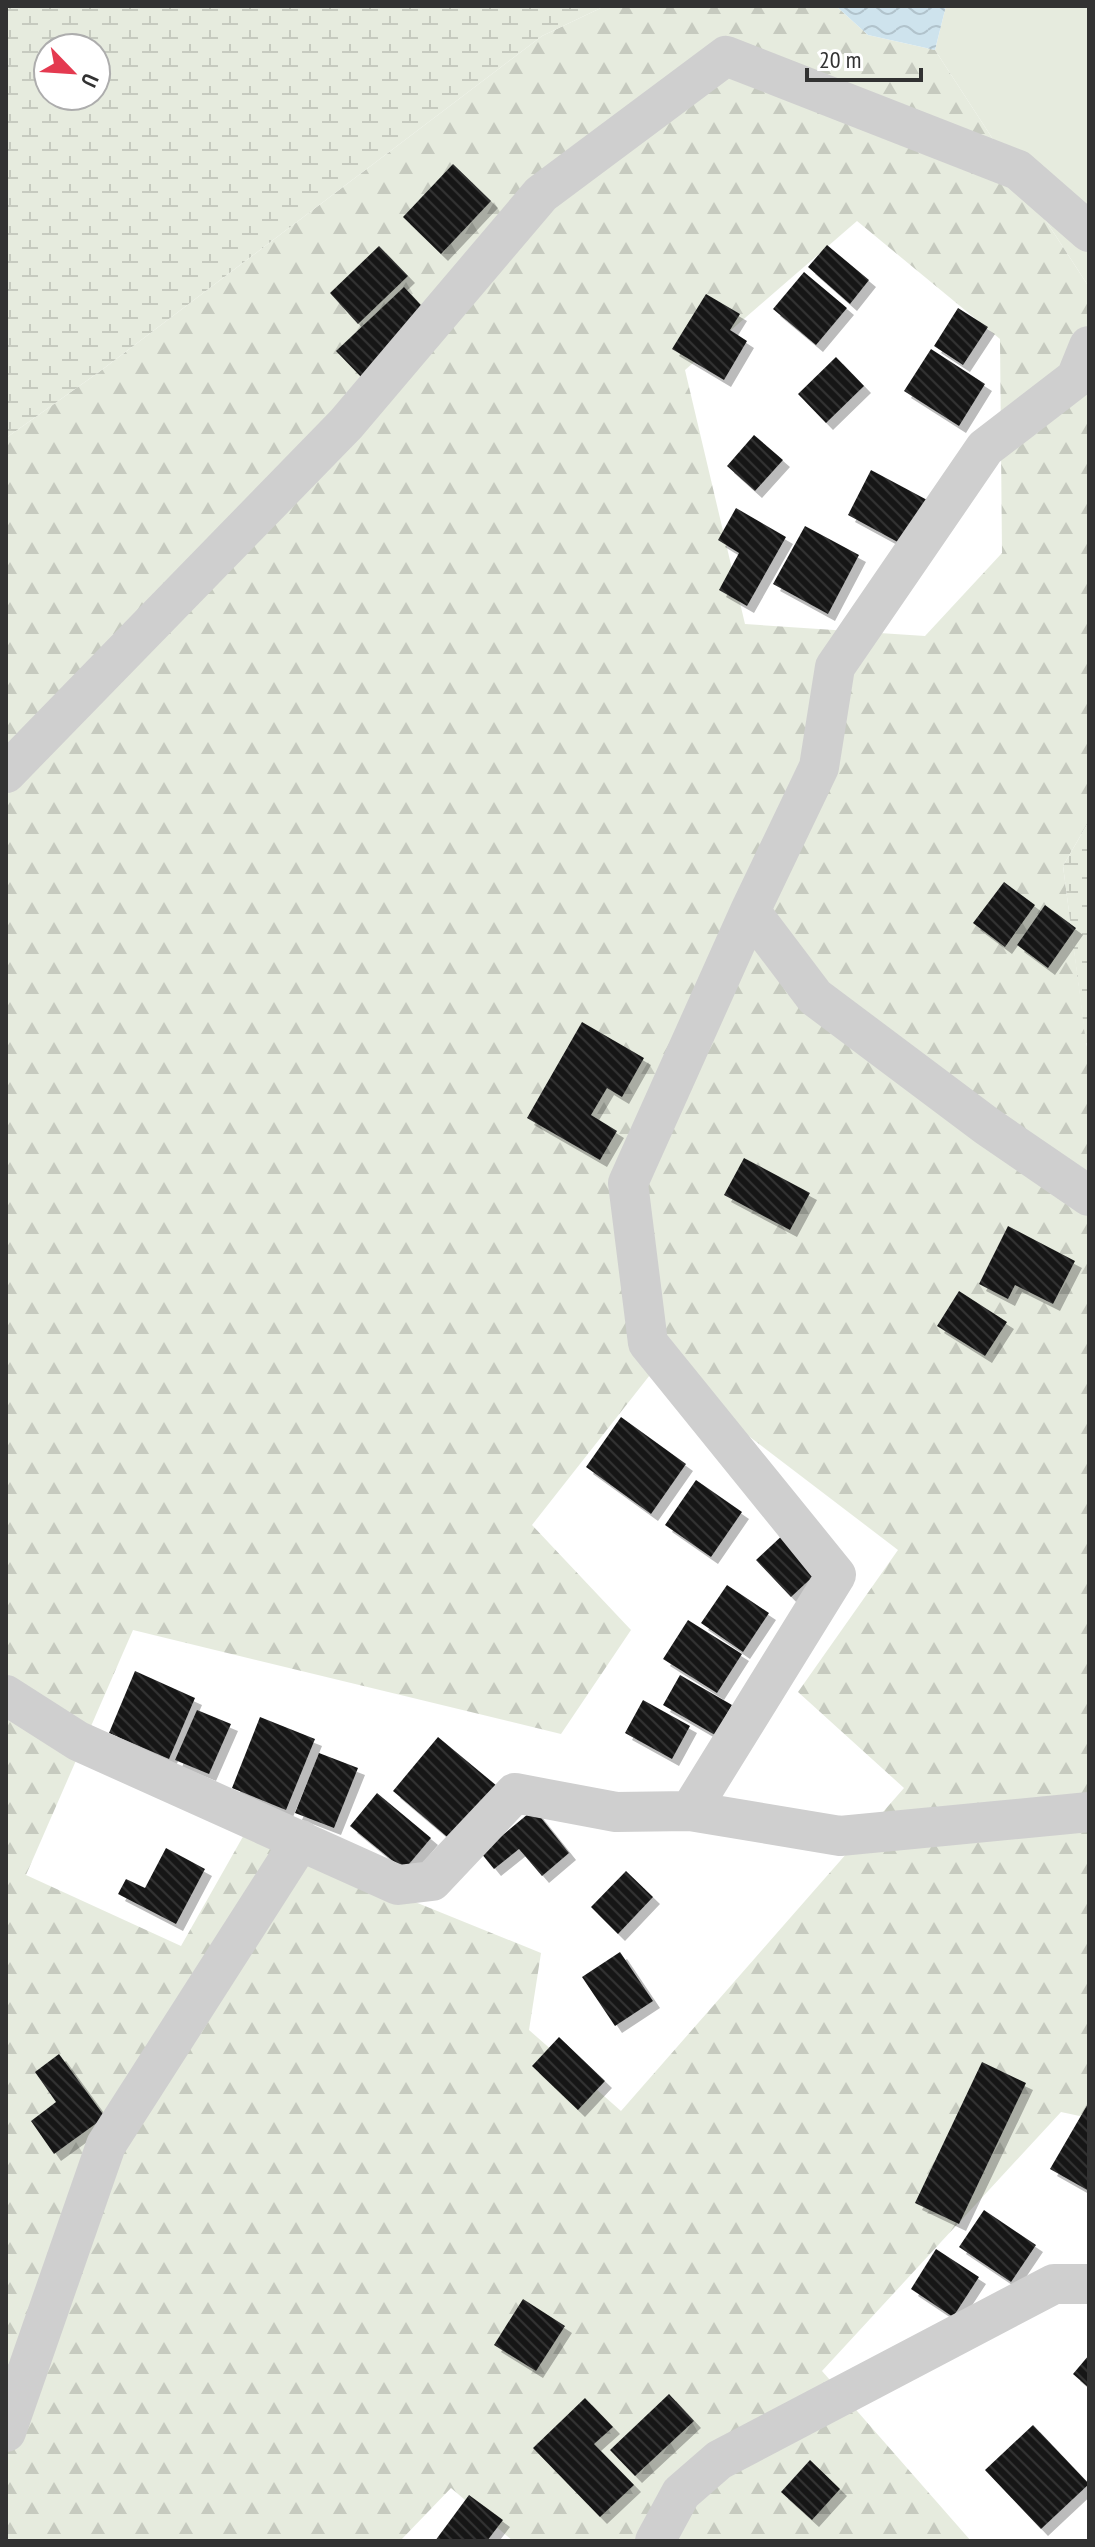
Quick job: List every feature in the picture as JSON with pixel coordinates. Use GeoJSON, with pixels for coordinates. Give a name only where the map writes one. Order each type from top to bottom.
{"type":"FeatureCollection","features":[{"type":"Feature","properties":{"kind":"street"},"geometry":{"type":"LineString","coordinates":[[6,773],[346,424],[541,194],[726,56],[1018,170],[1089,232]]}},
{"type":"Feature","properties":{"kind":"street"},"geometry":{"type":"LineString","coordinates":[[690,1811],[836,1575],[648,1343],[628,1183],[750,911],[819,767],[835,667],[985,448],[1076,378],[1089,346]]}},
{"type":"Feature","properties":{"kind":"street"},"geometry":{"type":"LineString","coordinates":[[750,911],[815,997],[987,1126],[1089,1196]]}},
{"type":"Feature","properties":{"kind":"street"},"geometry":{"type":"LineString","coordinates":[[6,1695],[78,1741],[398,1885],[432,1881],[515,1793],[616,1812],[690,1811],[840,1836],[1089,1812]]}},
{"type":"Feature","properties":{"kind":"street"},"geometry":{"type":"LineString","coordinates":[[6,2432],[106,2145],[301,1840]]}},
{"type":"Feature","properties":{"kind":"street"},"geometry":{"type":"LineString","coordinates":[[655,2541],[681,2493],[719,2460],[1054,2284],[1089,2284]]}},
{"type":"Feature","properties":{"kind":"green space"},"geometry":{"type":"Polygon","coordinates":[[[6,6],[605,6],[542,36],[99,372],[6,438],[6,6]]]}},
{"type":"Feature","properties":{"kind":"green space"},"geometry":{"type":"Polygon","coordinates":[[[605,6],[836,6],[868,35],[935,50],[1089,287],[1089,821],[1063,866],[1089,1062],[1089,2118],[1061,2112],[822,2371],[971,2541],[513,2541],[451,2488],[400,2541],[6,2541],[6,438],[99,372],[542,36],[605,6]],[[857,221],[685,370],[745,624],[925,636],[1002,553],[1000,339],[857,221]],[[657,1366],[532,1525],[631,1630],[561,1734],[133,1630],[26,1875],[181,1946],[245,1833],[541,1953],[529,2030],[621,2111],[904,1788],[798,1692],[898,1550],[657,1366]]]}},
{"type":"Feature","properties":{"kind":"green space"},"geometry":{"type":"Polygon","coordinates":[[[946,6],[1089,6],[1089,287],[935,50],[946,6]]]}},
{"type":"Feature","properties":{"kind":"green space"},"geometry":{"type":"Polygon","coordinates":[[[1089,821],[1089,1044],[1086,1043],[1063,866],[1089,821]]]}},
{"type":"Feature","properties":{"kind":"water"},"geometry":{"type":"Polygon","coordinates":[[[836,6],[946,6],[935,50],[868,35],[836,6]]]}},
{"type":"Feature","properties":{"kind":"building"},"geometry":{"type":"Polygon","coordinates":[[[453,164],[491,201],[441,254],[403,217],[453,164]]]}},
{"type":"Feature","properties":{"kind":"building"},"geometry":{"type":"Polygon","coordinates":[[[827,245],[869,280],[850,304],[808,267],[827,245]]]}},
{"type":"Feature","properties":{"kind":"building"},"geometry":{"type":"Polygon","coordinates":[[[379,246],[408,276],[358,324],[330,293],[379,246]]]}},
{"type":"Feature","properties":{"kind":"building"},"geometry":{"type":"Polygon","coordinates":[[[804,272],[847,308],[816,345],[773,309],[804,272]]]}},
{"type":"Feature","properties":{"kind":"building"},"geometry":{"type":"Polygon","coordinates":[[[404,287],[431,316],[364,380],[336,351],[404,287]]]}},
{"type":"Feature","properties":{"kind":"building"},"geometry":{"type":"Polygon","coordinates":[[[706,294],[740,314],[730,330],[747,341],[724,380],[672,349],[706,294]]]}},
{"type":"Feature","properties":{"kind":"building"},"geometry":{"type":"Polygon","coordinates":[[[958,308],[988,327],[963,365],[934,346],[958,308]]]}},
{"type":"Feature","properties":{"kind":"building"},"geometry":{"type":"Polygon","coordinates":[[[931,349],[985,384],[959,426],[904,391],[931,349]]]}},
{"type":"Feature","properties":{"kind":"building"},"geometry":{"type":"Polygon","coordinates":[[[836,357],[864,386],[826,423],[798,394],[836,357]]]}},
{"type":"Feature","properties":{"kind":"building"},"geometry":{"type":"Polygon","coordinates":[[[754,435],[783,460],[755,491],[727,466],[754,435]]]}},
{"type":"Feature","properties":{"kind":"building"},"geometry":{"type":"Polygon","coordinates":[[[871,470],[929,501],[905,546],[848,515],[871,470]]]}},
{"type":"Feature","properties":{"kind":"building"},"geometry":{"type":"Polygon","coordinates":[[[736,508],[786,537],[747,606],[719,590],[739,553],[718,540],[736,508]]]}},
{"type":"Feature","properties":{"kind":"building"},"geometry":{"type":"Polygon","coordinates":[[[805,526],[859,555],[828,614],[773,584],[805,526]]]}},
{"type":"Feature","properties":{"kind":"building"},"geometry":{"type":"Polygon","coordinates":[[[1004,882],[1035,905],[1005,947],[973,923],[1004,882]]]}},
{"type":"Feature","properties":{"kind":"building"},"geometry":{"type":"Polygon","coordinates":[[[1045,905],[1076,928],[1048,968],[1017,945],[1045,905]]]}},
{"type":"Feature","properties":{"kind":"building"},"geometry":{"type":"Polygon","coordinates":[[[582,1022],[644,1058],[622,1097],[607,1088],[591,1115],[617,1131],[600,1160],[527,1118],[582,1022]]]}},
{"type":"Feature","properties":{"kind":"building"},"geometry":{"type":"Polygon","coordinates":[[[744,1158],[810,1193],[790,1230],[724,1195],[744,1158]]]}},
{"type":"Feature","properties":{"kind":"building"},"geometry":{"type":"Polygon","coordinates":[[[1008,1226],[1075,1261],[1053,1304],[1015,1285],[1008,1299],[979,1284],[1008,1226]]]}},
{"type":"Feature","properties":{"kind":"building"},"geometry":{"type":"Polygon","coordinates":[[[959,1291],[1007,1322],[985,1356],[937,1326],[959,1291]]]}},
{"type":"Feature","properties":{"kind":"building"},"geometry":{"type":"Polygon","coordinates":[[[621,1417],[686,1464],[651,1514],[586,1467],[621,1417]]]}},
{"type":"Feature","properties":{"kind":"building"},"geometry":{"type":"Polygon","coordinates":[[[696,1480],[742,1512],[711,1557],[665,1525],[696,1480]]]}},
{"type":"Feature","properties":{"kind":"building"},"geometry":{"type":"Polygon","coordinates":[[[786,1532],[820,1570],[791,1597],[756,1560],[786,1532]]]}},
{"type":"Feature","properties":{"kind":"building"},"geometry":{"type":"Polygon","coordinates":[[[727,1585],[769,1613],[743,1652],[701,1623],[727,1585]]]}},
{"type":"Feature","properties":{"kind":"building"},"geometry":{"type":"Polygon","coordinates":[[[688,1620],[742,1654],[717,1693],[663,1659],[688,1620]]]}},
{"type":"Feature","properties":{"kind":"building"},"geometry":{"type":"Polygon","coordinates":[[[135,1671],[195,1698],[169,1759],[109,1733],[135,1671]]]}},
{"type":"Feature","properties":{"kind":"building"},"geometry":{"type":"Polygon","coordinates":[[[680,1675],[732,1705],[715,1735],[663,1705],[680,1675]]]}},
{"type":"Feature","properties":{"kind":"building"},"geometry":{"type":"Polygon","coordinates":[[[643,1700],[690,1726],[672,1759],[625,1733],[643,1700]]]}},
{"type":"Feature","properties":{"kind":"building"},"geometry":{"type":"Polygon","coordinates":[[[197,1710],[231,1724],[209,1774],[175,1760],[197,1710]]]}},
{"type":"Feature","properties":{"kind":"building"},"geometry":{"type":"Polygon","coordinates":[[[260,1717],[315,1739],[286,1810],[232,1788],[260,1717]]]}},
{"type":"Feature","properties":{"kind":"building"},"geometry":{"type":"Polygon","coordinates":[[[438,1737],[497,1786],[452,1841],[393,1791],[438,1737]]]}},
{"type":"Feature","properties":{"kind":"building"},"geometry":{"type":"Polygon","coordinates":[[[319,1753],[358,1768],[334,1828],[295,1813],[319,1753]]]}},
{"type":"Feature","properties":{"kind":"building"},"geometry":{"type":"Polygon","coordinates":[[[377,1793],[431,1838],[404,1870],[350,1826],[377,1793]]]}},
{"type":"Feature","properties":{"kind":"building"},"geometry":{"type":"Polygon","coordinates":[[[534,1809],[569,1853],[542,1876],[519,1849],[494,1869],[481,1853],[534,1809]]]}},
{"type":"Feature","properties":{"kind":"building"},"geometry":{"type":"Polygon","coordinates":[[[166,1848],[205,1869],[176,1924],[118,1894],[126,1879],[145,1888],[166,1848]]]}},
{"type":"Feature","properties":{"kind":"building"},"geometry":{"type":"Polygon","coordinates":[[[626,1871],[653,1897],[618,1934],[591,1907],[626,1871]]]}},
{"type":"Feature","properties":{"kind":"building"},"geometry":{"type":"Polygon","coordinates":[[[620,1952],[653,2001],[615,2026],[582,1977],[620,1952]]]}},
{"type":"Feature","properties":{"kind":"building"},"geometry":{"type":"Polygon","coordinates":[[[559,2037],[605,2081],[578,2110],[532,2066],[559,2037]]]}},
{"type":"Feature","properties":{"kind":"building"},"geometry":{"type":"Polygon","coordinates":[[[59,2054],[105,2117],[54,2154],[31,2121],[56,2102],[35,2072],[59,2054]]]}},
{"type":"Feature","properties":{"kind":"building"},"geometry":{"type":"Polygon","coordinates":[[[982,2062],[1026,2083],[959,2224],[915,2203],[982,2062]]]}},
{"type":"Feature","properties":{"kind":"building"},"geometry":{"type":"Polygon","coordinates":[[[1089,2102],[1089,2191],[1050,2169],[1089,2102]]]}},
{"type":"Feature","properties":{"kind":"building"},"geometry":{"type":"Polygon","coordinates":[[[984,2210],[1036,2245],[1011,2282],[959,2247],[984,2210]]]}},
{"type":"Feature","properties":{"kind":"building"},"geometry":{"type":"Polygon","coordinates":[[[936,2249],[979,2277],[953,2317],[911,2289],[936,2249]]]}},
{"type":"Feature","properties":{"kind":"building"},"geometry":{"type":"Polygon","coordinates":[[[523,2299],[565,2326],[536,2371],[494,2345],[523,2299]]]}},
{"type":"Feature","properties":{"kind":"building"},"geometry":{"type":"Polygon","coordinates":[[[1089,2355],[1089,2388],[1073,2374],[1089,2355]]]}},
{"type":"Feature","properties":{"kind":"building"},"geometry":{"type":"Polygon","coordinates":[[[669,2394],[694,2421],[635,2476],[610,2450],[669,2394]]]}},
{"type":"Feature","properties":{"kind":"building"},"geometry":{"type":"Polygon","coordinates":[[[585,2398],[613,2427],[594,2444],[634,2485],[600,2517],[533,2448],[585,2398]]]}},
{"type":"Feature","properties":{"kind":"building"},"geometry":{"type":"Polygon","coordinates":[[[1033,2425],[1089,2484],[1041,2529],[985,2470],[1033,2425]]]}},
{"type":"Feature","properties":{"kind":"building"},"geometry":{"type":"Polygon","coordinates":[[[810,2460],[840,2489],[812,2520],[781,2492],[810,2460]]]}},
{"type":"Feature","properties":{"kind":"building"},"geometry":{"type":"Polygon","coordinates":[[[469,2495],[503,2520],[487,2541],[435,2541],[469,2495]]]}}]}
